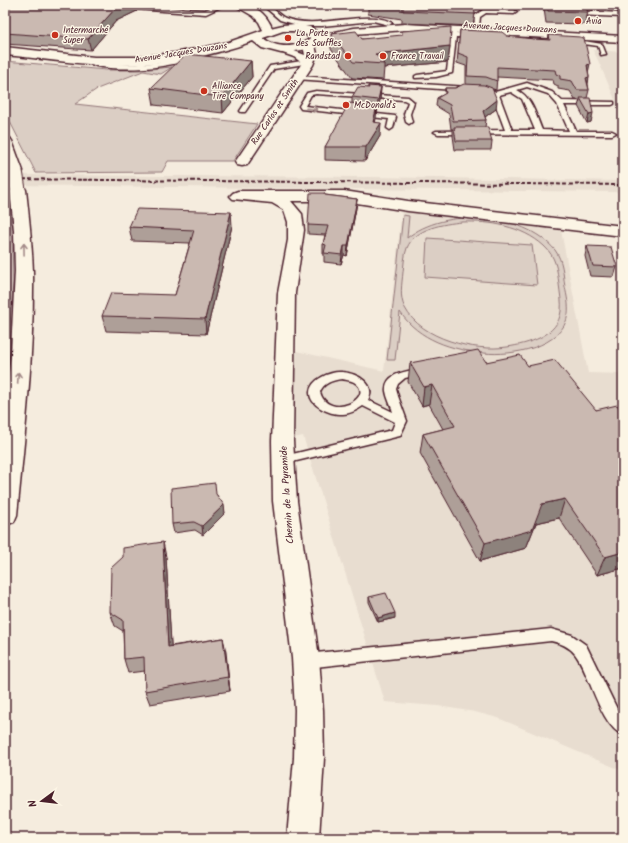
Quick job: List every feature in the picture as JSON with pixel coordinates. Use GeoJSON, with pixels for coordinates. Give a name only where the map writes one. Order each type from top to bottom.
{"type":"FeatureCollection","features":[{"type":"Feature","properties":{"kind":"main road","name":"Avenue Jacques Douzans"},"geometry":{"type":"LineString","coordinates":[[5,51],[96,60],[136,60],[172,56],[223,47],[240,43],[264,32],[287,28],[301,29],[389,23],[623,32]]}},
{"type":"Feature","properties":{"kind":"main road","name":"Avenue Jacques Douzans"},"geometry":{"type":"LineString","coordinates":[[5,55],[95,64],[145,63],[231,50],[299,48],[347,32],[378,28],[405,27],[453,34],[573,39],[623,39]]}},
{"type":"Feature","properties":{"kind":"main road"},"geometry":{"type":"LineString","coordinates":[[301,29],[316,36],[312,43]]}},
{"type":"Feature","properties":{"kind":"main road"},"geometry":{"type":"LineString","coordinates":[[264,32],[257,39],[259,42],[276,48]]}},
{"type":"Feature","properties":{"kind":"main road"},"geometry":{"type":"LineString","coordinates":[[5,141],[17,181],[24,248],[22,327],[15,418],[5,515]]}},
{"type":"Feature","properties":{"kind":"street"},"geometry":{"type":"LineString","coordinates":[[239,5],[246,7],[266,23],[264,32]]}},
{"type":"Feature","properties":{"kind":"street"},"geometry":{"type":"LineString","coordinates":[[255,5],[268,17],[287,28]]}},
{"type":"Feature","properties":{"kind":"street"},"geometry":{"type":"LineString","coordinates":[[276,48],[298,55],[308,62],[312,43]]}},
{"type":"Feature","properties":{"kind":"street","name":"Rue Carlos et Smith"},"geometry":{"type":"LineString","coordinates":[[242,162],[308,62]]}},
{"type":"Feature","properties":{"kind":"street","name":"Chemin de la Pyramide"},"geometry":{"type":"LineString","coordinates":[[303,838],[309,762],[309,711],[306,661],[285,500],[281,420],[287,287],[295,240],[296,222],[292,210],[287,205],[271,198],[249,196],[320,194],[344,196],[408,206],[623,231]]}},
{"type":"Feature","properties":{"kind":"lane"},"geometry":{"type":"LineString","coordinates":[[112,6],[206,12],[222,5]]}},
{"type":"Feature","properties":{"kind":"lane"},"geometry":{"type":"LineString","coordinates":[[269,5],[268,7],[282,19],[301,24],[322,24],[368,19],[389,23]]}},
{"type":"Feature","properties":{"kind":"lane"},"geometry":{"type":"LineString","coordinates":[[551,5],[553,12],[623,15]]}},
{"type":"Feature","properties":{"kind":"lane"},"geometry":{"type":"LineString","coordinates":[[597,14],[594,5],[623,6]]}},
{"type":"Feature","properties":{"kind":"lane"},"geometry":{"type":"LineString","coordinates":[[477,26],[477,16],[485,11],[514,12]]}},
{"type":"Feature","properties":{"kind":"lane"},"geometry":{"type":"LineString","coordinates":[[417,77],[436,76],[450,72],[453,59],[453,34],[445,38]]}},
{"type":"Feature","properties":{"kind":"lane"},"geometry":{"type":"LineString","coordinates":[[573,39],[600,45],[603,54]]}},
{"type":"Feature","properties":{"kind":"lane"},"geometry":{"type":"LineString","coordinates":[[243,111],[272,67],[308,62]]}},
{"type":"Feature","properties":{"kind":"lane"},"geometry":{"type":"LineString","coordinates":[[298,78],[484,90],[495,94],[523,85],[531,85],[554,96],[560,103],[573,133]]}},
{"type":"Feature","properties":{"kind":"lane"},"geometry":{"type":"LineString","coordinates":[[511,89],[521,94],[525,98],[539,132]]}},
{"type":"Feature","properties":{"kind":"lane"},"geometry":{"type":"LineString","coordinates":[[390,128],[393,117],[303,108],[302,106],[309,94],[317,91],[325,94],[406,98],[411,102],[407,114],[409,122]]}},
{"type":"Feature","properties":{"kind":"lane"},"geometry":{"type":"LineString","coordinates":[[495,94],[509,132]]}},
{"type":"Feature","properties":{"kind":"lane"},"geometry":{"type":"LineString","coordinates":[[560,103],[612,103]]}},
{"type":"Feature","properties":{"kind":"lane"},"geometry":{"type":"LineString","coordinates":[[438,132],[612,133]]}},
{"type":"Feature","properties":{"kind":"lane"},"geometry":{"type":"LineString","coordinates":[[284,460],[396,433],[401,428],[402,421],[391,394],[392,384],[400,376],[435,368]]}},
{"type":"Feature","properties":{"kind":"lane"},"geometry":{"type":"LineString","coordinates":[[334,376],[351,377],[364,385],[366,396],[363,402],[349,409],[331,408],[318,400],[316,388],[326,378],[334,376]]}},
{"type":"Feature","properties":{"kind":"lane"},"geometry":{"type":"LineString","coordinates":[[363,402],[402,421]]}},
{"type":"Feature","properties":{"kind":"lane"},"geometry":{"type":"LineString","coordinates":[[306,661],[551,635],[566,638],[581,650],[613,716],[623,728]]}},
{"type":"Feature","properties":{"kind":"shaded area"},"geometry":{"type":"Polygon","coordinates":[[[593,50],[623,52],[623,118],[597,58],[593,50]]]}},
{"type":"Feature","properties":{"kind":"shaded area"},"geometry":{"type":"Polygon","coordinates":[[[5,61],[106,70],[139,70],[172,67],[161,74],[143,71],[97,89],[75,104],[257,124],[233,161],[168,161],[162,172],[36,173],[5,112],[5,61]]]}},
{"type":"Feature","properties":{"kind":"shaded area"},"geometry":{"type":"Polygon","coordinates":[[[5,165],[11,190],[13,282],[5,399],[5,165]]]}},
{"type":"Feature","properties":{"kind":"shaded area"},"geometry":{"type":"Polygon","coordinates":[[[5,175],[368,177],[623,181],[623,192],[5,185],[5,175]]]}},
{"type":"Feature","properties":{"kind":"shaded area"},"geometry":{"type":"Polygon","coordinates":[[[402,210],[560,225],[588,373],[623,374],[623,771],[498,718],[475,712],[438,706],[385,702],[303,436],[294,438],[292,350],[384,371],[402,210]]]}},
{"type":"Feature","properties":{"kind":"shaded area"},"geometry":{"type":"Polygon","coordinates":[[[403,215],[409,216],[407,238],[423,228],[441,221],[462,218],[483,218],[504,221],[524,228],[541,237],[558,254],[568,300],[568,314],[564,326],[557,335],[546,342],[521,351],[508,353],[495,354],[472,352],[448,346],[426,336],[408,322],[400,312],[395,360],[387,360],[403,215]],[[462,222],[430,228],[416,236],[411,241],[407,248],[404,260],[401,295],[405,308],[413,319],[423,328],[450,341],[465,345],[494,348],[507,347],[533,341],[548,333],[559,320],[561,311],[558,273],[551,254],[535,239],[516,229],[494,224],[462,222]]]}},
{"type":"Feature","properties":{"kind":"shaded area"},"geometry":{"type":"Polygon","coordinates":[[[427,238],[532,245],[537,285],[425,277],[427,238]]]}},
{"type":"Feature","properties":{"kind":"building","name":"Intermarché Super"},"geometry":{"type":"Polygon","coordinates":[[[10,5],[126,5],[114,10],[88,39],[5,33],[5,9],[10,5]]]}},
{"type":"Feature","properties":{"kind":"building"},"geometry":{"type":"Polygon","coordinates":[[[388,5],[473,5],[475,14],[403,11],[403,7],[388,5]]]}},
{"type":"Feature","properties":{"kind":"building"},"geometry":{"type":"Polygon","coordinates":[[[547,5],[584,5],[588,12],[548,11],[547,5]]]}},
{"type":"Feature","properties":{"kind":"building"},"geometry":{"type":"Polygon","coordinates":[[[451,27],[450,46],[375,54],[384,64],[353,62],[331,34],[356,31],[362,39],[402,35],[402,31],[451,27]]]}},
{"type":"Feature","properties":{"kind":"building"},"geometry":{"type":"Polygon","coordinates":[[[460,30],[502,32],[507,36],[534,39],[550,40],[549,35],[584,38],[590,64],[587,65],[589,77],[586,78],[589,90],[577,90],[572,81],[560,79],[560,76],[556,74],[555,70],[497,67],[497,81],[486,77],[467,76],[468,57],[458,53],[460,30]]]}},
{"type":"Feature","properties":{"kind":"building"},"geometry":{"type":"Polygon","coordinates":[[[186,54],[251,61],[222,97],[151,88],[186,54]]]}},
{"type":"Feature","properties":{"kind":"building"},"geometry":{"type":"Polygon","coordinates":[[[464,84],[484,85],[492,88],[497,100],[483,111],[486,120],[453,121],[450,105],[437,98],[446,93],[445,88],[455,88],[464,84]]]}},
{"type":"Feature","properties":{"kind":"building"},"geometry":{"type":"Polygon","coordinates":[[[368,86],[381,87],[378,100],[352,97],[358,87],[369,88],[368,86]]]}},
{"type":"Feature","properties":{"kind":"building"},"geometry":{"type":"Polygon","coordinates":[[[580,98],[590,98],[593,113],[589,114],[580,98]]]}},
{"type":"Feature","properties":{"kind":"building"},"geometry":{"type":"Polygon","coordinates":[[[349,103],[377,106],[373,122],[381,123],[366,147],[325,147],[349,103]]]}},
{"type":"Feature","properties":{"kind":"building"},"geometry":{"type":"Polygon","coordinates":[[[454,127],[488,127],[492,141],[456,141],[454,127]]]}},
{"type":"Feature","properties":{"kind":"building"},"geometry":{"type":"Polygon","coordinates":[[[310,193],[324,193],[325,195],[357,199],[348,246],[344,246],[342,255],[324,253],[326,245],[323,244],[328,226],[308,225],[310,193]]]}},
{"type":"Feature","properties":{"kind":"building"},"geometry":{"type":"Polygon","coordinates":[[[137,209],[231,212],[205,319],[102,316],[111,293],[175,295],[194,230],[129,227],[137,209]]]}},
{"type":"Feature","properties":{"kind":"building"},"geometry":{"type":"Polygon","coordinates":[[[587,246],[611,247],[617,267],[593,266],[587,246]]]}},
{"type":"Feature","properties":{"kind":"building"},"geometry":{"type":"Polygon","coordinates":[[[478,350],[486,362],[520,355],[528,366],[555,360],[596,410],[617,405],[623,412],[623,461],[617,463],[623,471],[623,552],[605,557],[565,499],[542,504],[532,530],[485,543],[423,434],[455,426],[432,385],[424,387],[410,363],[478,350]]]}},
{"type":"Feature","properties":{"kind":"building"},"geometry":{"type":"Polygon","coordinates":[[[215,483],[216,494],[224,505],[202,526],[194,522],[172,524],[171,488],[215,483]]]}},
{"type":"Feature","properties":{"kind":"building"},"geometry":{"type":"Polygon","coordinates":[[[163,542],[168,647],[223,638],[228,677],[145,691],[144,657],[124,659],[123,620],[110,612],[111,568],[123,557],[123,548],[163,542]]]}},
{"type":"Feature","properties":{"kind":"building"},"geometry":{"type":"Polygon","coordinates":[[[386,593],[395,613],[378,618],[369,597],[386,593]]]}},
{"type":"Feature","properties":{"kind":"railway"},"geometry":{"type":"LineString","coordinates":[[5,179],[623,185]]}},
{"type":"Feature","properties":{"kind":"place","name":"Avia"},"geometry":{"type":"Point","coordinates":[578,21]}},
{"type":"Feature","properties":{"kind":"place","name":"Intermarché Super"},"geometry":{"type":"Point","coordinates":[55,35]}},
{"type":"Feature","properties":{"kind":"place","name":"La Porte des Souffles"},"geometry":{"type":"Point","coordinates":[288,38]}},
{"type":"Feature","properties":{"kind":"place","name":"Randstad"},"geometry":{"type":"Point","coordinates":[348,56]}},
{"type":"Feature","properties":{"kind":"place","name":"France Travail"},"geometry":{"type":"Point","coordinates":[383,56]}},
{"type":"Feature","properties":{"kind":"place","name":"Alliance Tire Company"},"geometry":{"type":"Point","coordinates":[204,91]}},
{"type":"Feature","properties":{"kind":"place","name":"McDonald's"},"geometry":{"type":"Point","coordinates":[346,105]}}]}
